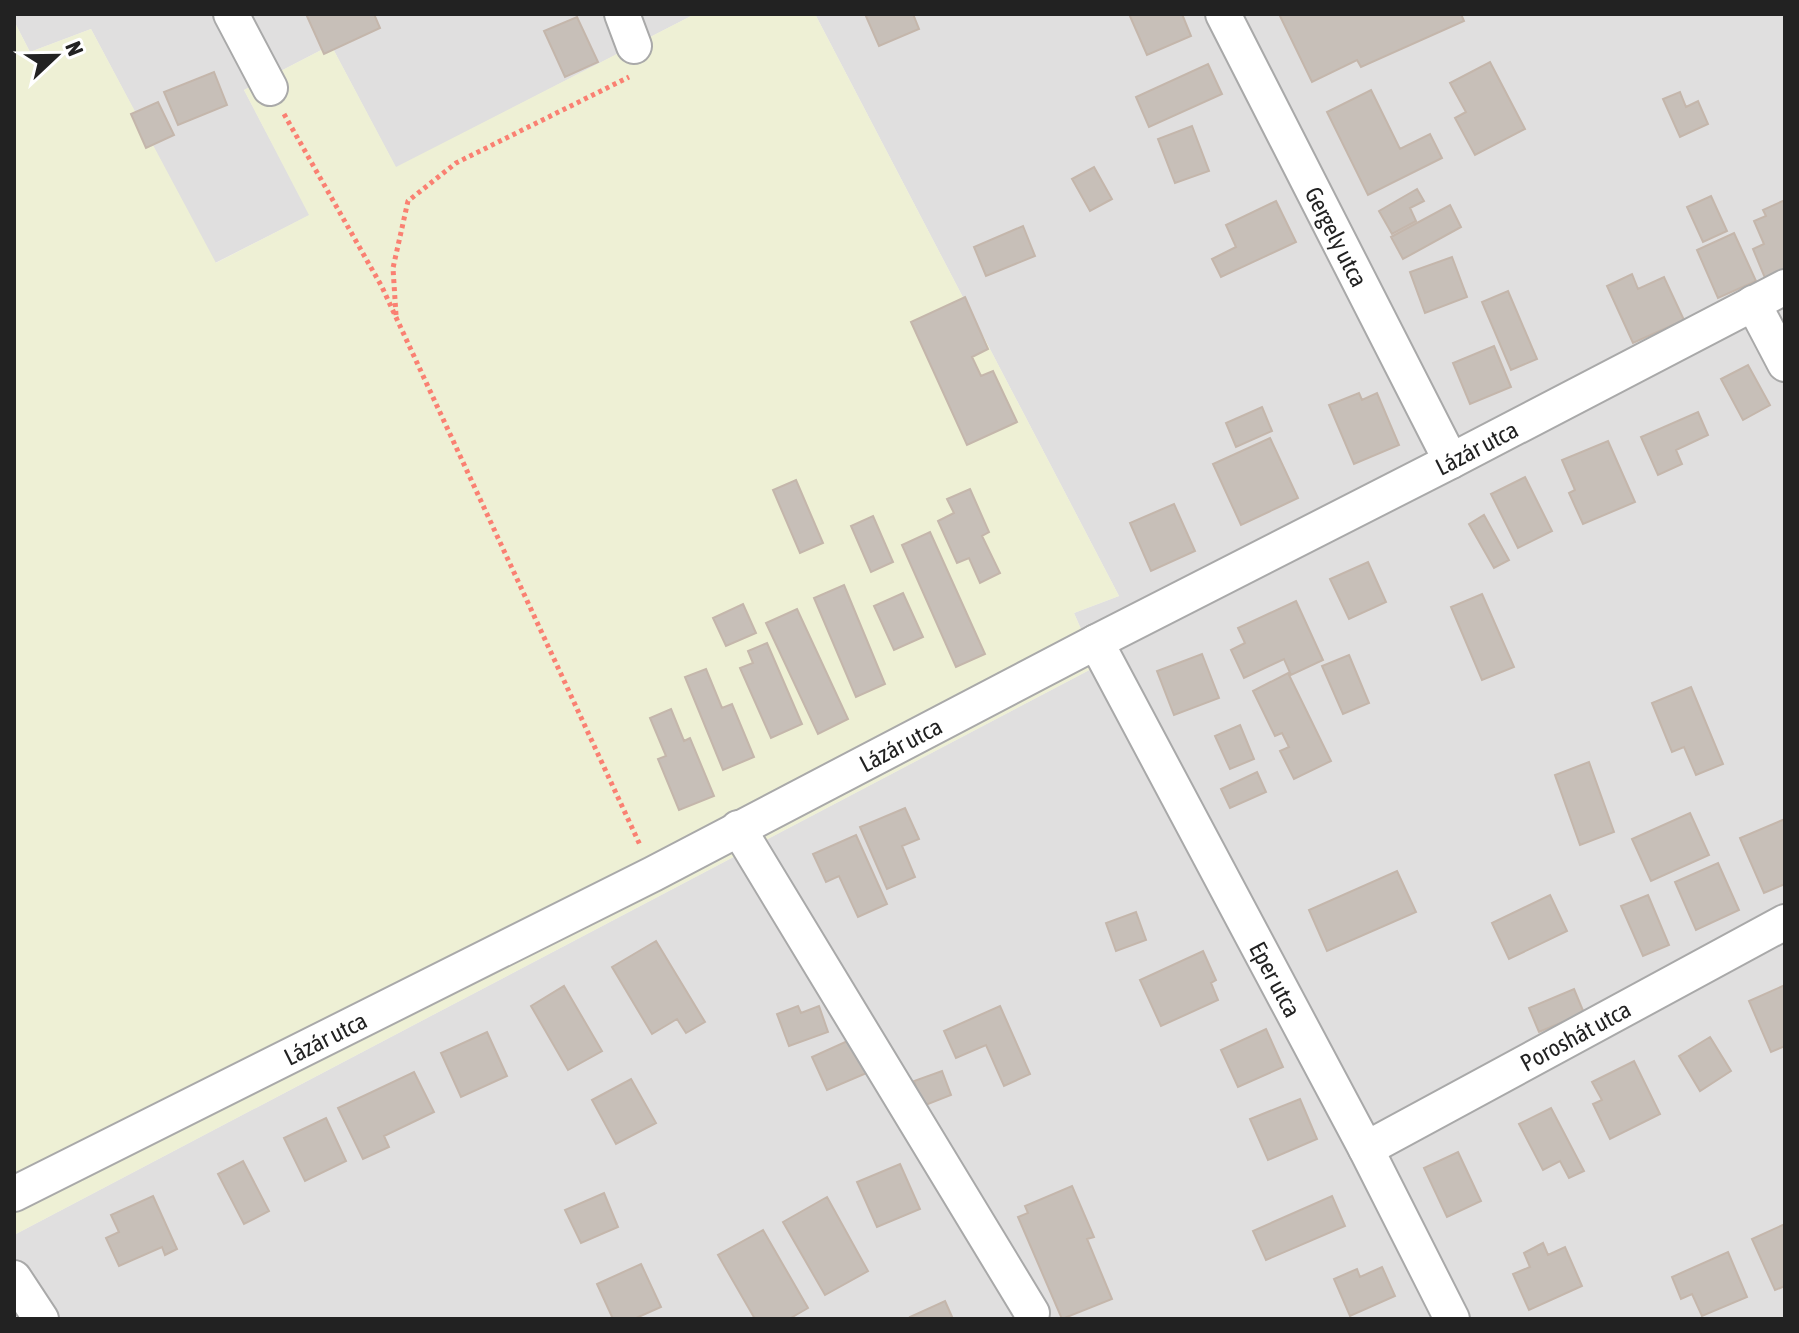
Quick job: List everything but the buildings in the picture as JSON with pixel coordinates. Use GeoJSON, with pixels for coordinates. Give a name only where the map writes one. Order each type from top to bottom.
{"type":"FeatureCollection","features":[{"type":"Feature","properties":{"kind":"street"},"geometry":{"type":"LineString","coordinates":[[231,14],[270,88]]}},
{"type":"Feature","properties":{"kind":"street"},"geometry":{"type":"LineString","coordinates":[[622,14],[634,46]]}},
{"type":"Feature","properties":{"kind":"street","name":"Gergely utca"},"geometry":{"type":"LineString","coordinates":[[1223,14],[1451,461]]}},
{"type":"Feature","properties":{"kind":"street","name":"Lázár utca"},"geometry":{"type":"LineString","coordinates":[[14,1194],[653,874],[1785,287]]}},
{"type":"Feature","properties":{"kind":"street"},"geometry":{"type":"LineString","coordinates":[[1753,303],[1785,364]]}},
{"type":"Feature","properties":{"kind":"street","name":"Eper utca"},"geometry":{"type":"LineString","coordinates":[[1096,642],[1366,1149],[1452,1319]]}},
{"type":"Feature","properties":{"kind":"street"},"geometry":{"type":"LineString","coordinates":[[738,828],[1032,1313]]}},
{"type":"Feature","properties":{"kind":"street","name":"Poroshát utca"},"geometry":{"type":"LineString","coordinates":[[1366,1149],[1785,922]]}},
{"type":"Feature","properties":{"kind":"street"},"geometry":{"type":"LineString","coordinates":[[14,1278],[41,1319]]}},
{"type":"Feature","properties":{"kind":"path"},"geometry":{"type":"LineString","coordinates":[[397,319],[393,268],[408,201],[456,163],[638,73],[634,46]]}},
{"type":"Feature","properties":{"kind":"path"},"geometry":{"type":"LineString","coordinates":[[270,88],[382,287],[653,874]]}},
{"type":"Feature","properties":{"kind":"shaded area"},"geometry":{"type":"Polygon","coordinates":[[[14,14],[695,14],[396,168],[331,45],[244,90],[310,215],[215,263],[91,29],[30,52],[14,21],[14,14]]]}},
{"type":"Feature","properties":{"kind":"shaded area"},"geometry":{"type":"Polygon","coordinates":[[[815,14],[1785,14],[1785,1319],[14,1319],[14,1235],[1097,666],[1074,613],[1119,596],[815,14]]]}},
{"type":"Feature","properties":{"kind":"green space"},"geometry":{"type":"Polygon","coordinates":[[[695,14],[815,14],[1119,596],[1074,613],[1097,666],[14,1235],[14,21],[30,52],[91,29],[216,263],[309,215],[244,90],[331,45],[396,167],[695,14]]]}}]}
